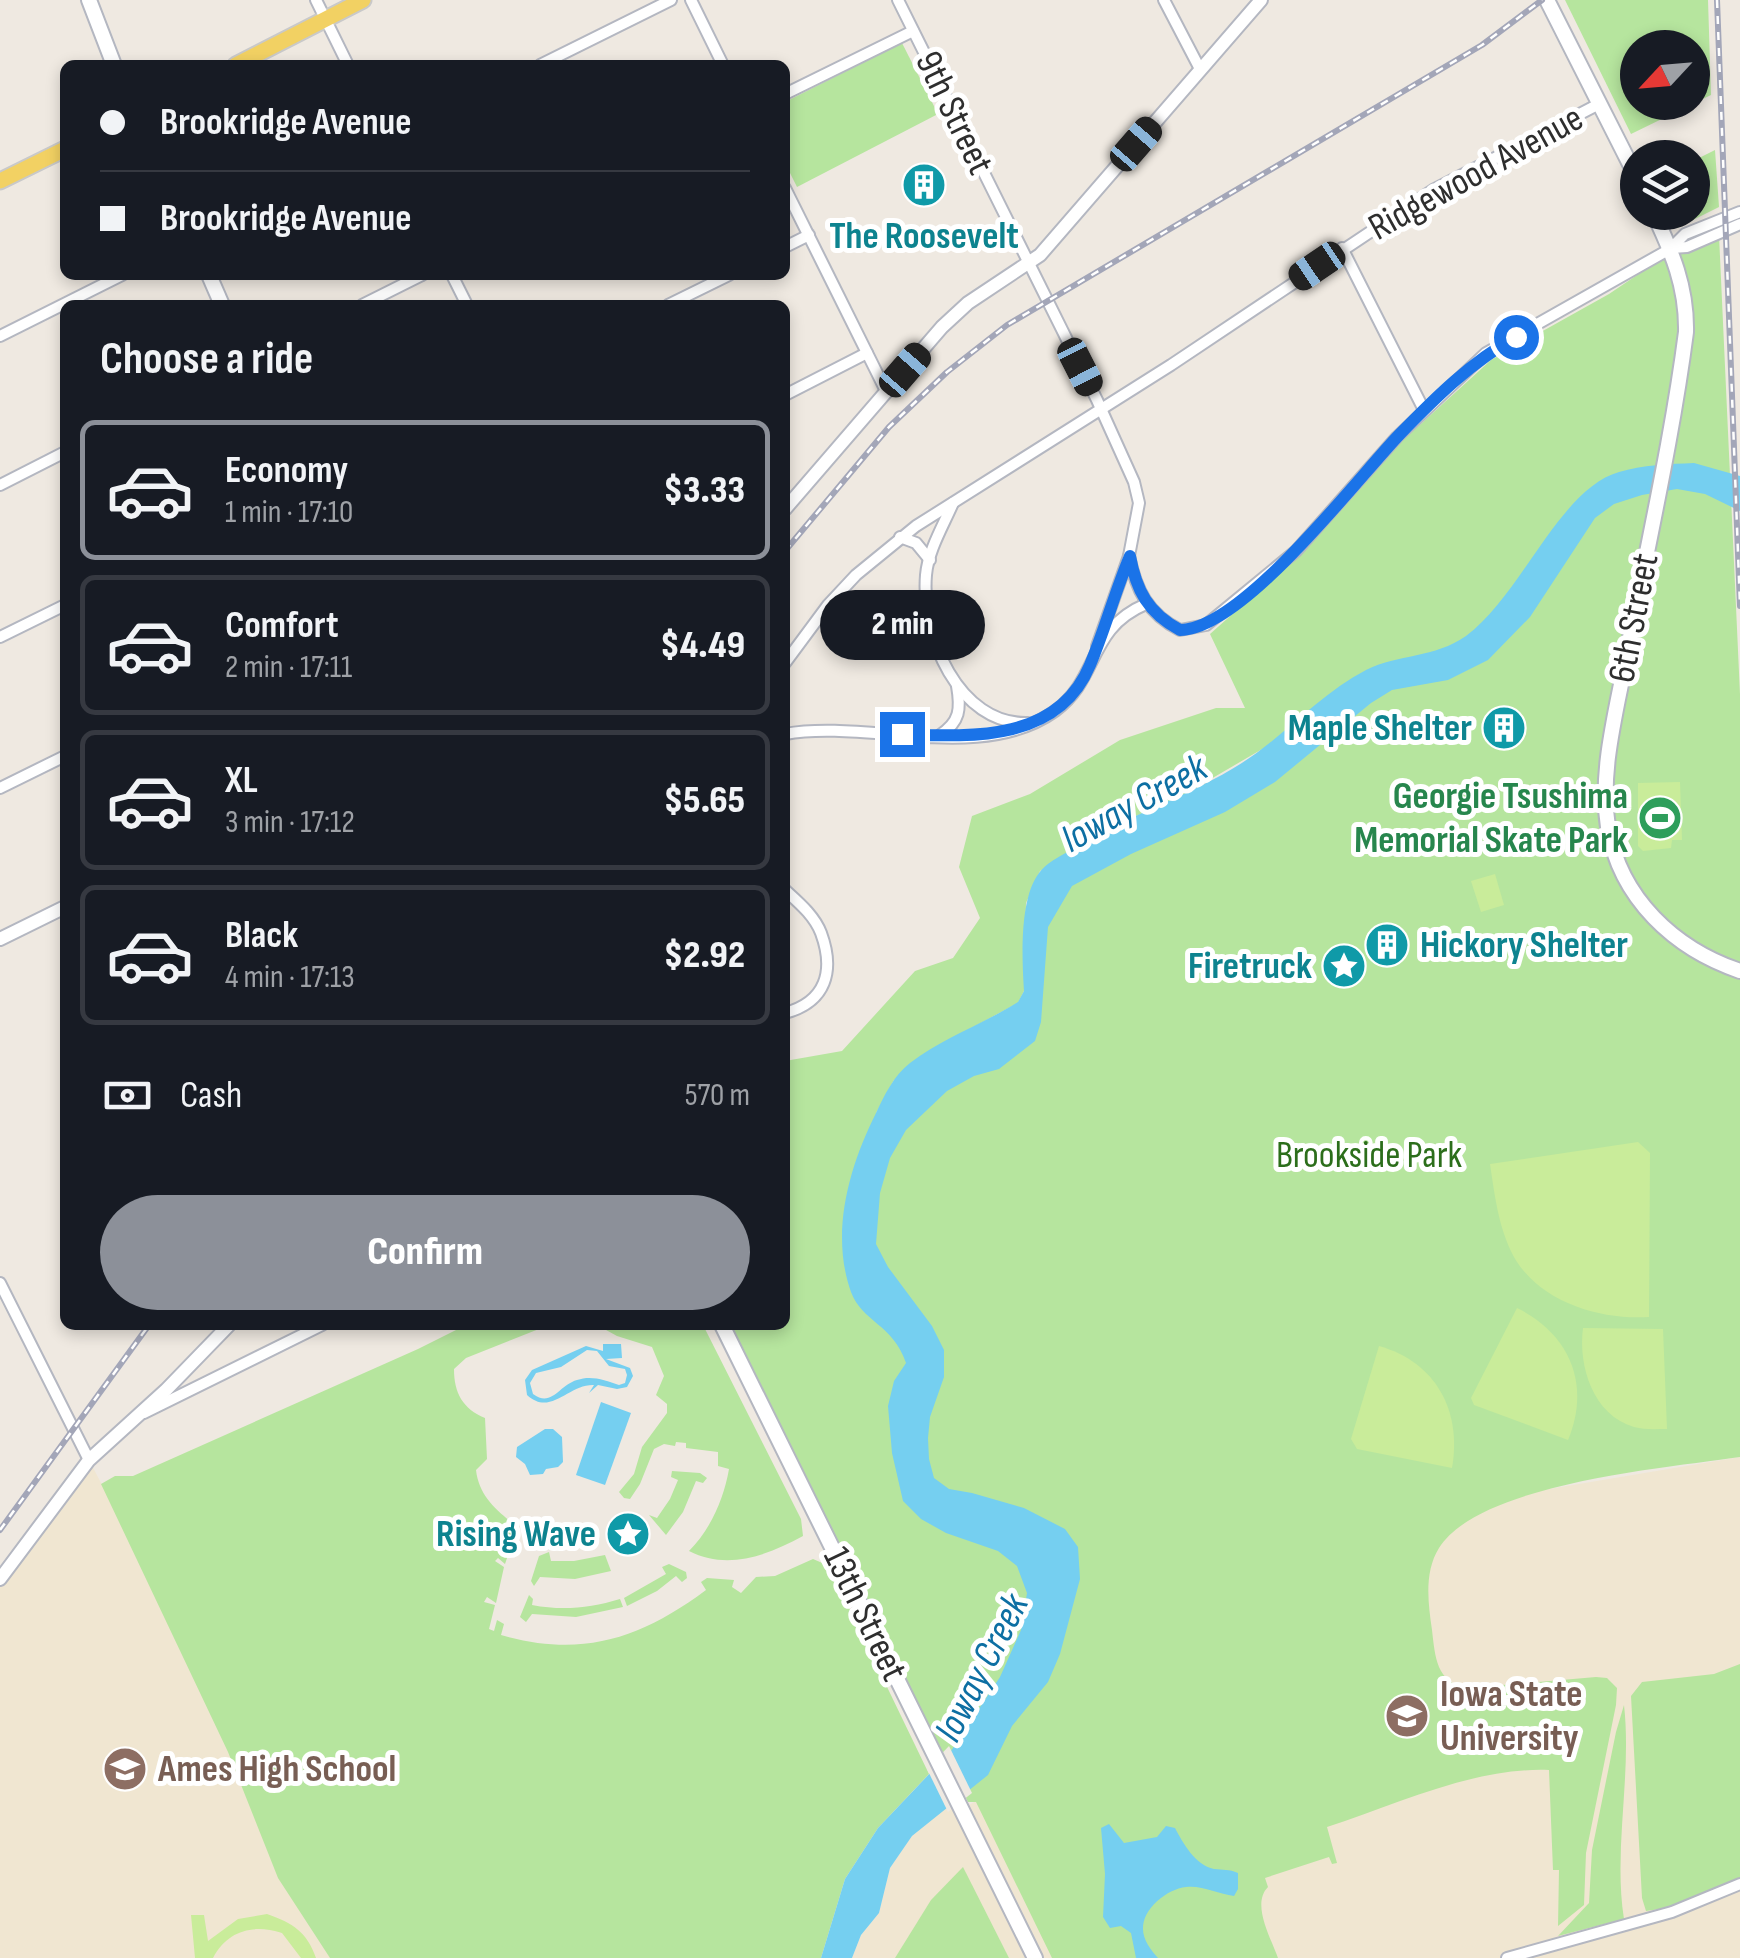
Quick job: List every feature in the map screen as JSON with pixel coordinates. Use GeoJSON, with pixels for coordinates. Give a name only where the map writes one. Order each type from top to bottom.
{"type":"FeatureCollection","features":[{"type":"Feature","properties":{"kind":"main road"},"geometry":{"type":"LineString","coordinates":[[89,0],[112,60]]}},
{"type":"Feature","properties":{"kind":"main road"},"geometry":{"type":"LineString","coordinates":[[246,60],[363,0]]}},
{"type":"Feature","properties":{"kind":"main road"},"geometry":{"type":"LineString","coordinates":[[1548,0],[1620,144]]}},
{"type":"Feature","properties":{"kind":"main road"},"geometry":{"type":"LineString","coordinates":[[0,182],[60,152]]}},
{"type":"Feature","properties":{"kind":"main road","name":"6th Street"},"geometry":{"type":"LineString","coordinates":[[1662,230],[1684,292],[1682,366],[1607,771],[1606,814],[1612,844],[1638,900],[1667,932],[1698,954],[1740,971]]}},
{"type":"Feature","properties":{"kind":"main road","name":"13th Street"},"geometry":{"type":"LineString","coordinates":[[724,1330],[1035,1958]]}},
{"type":"Feature","properties":{"kind":"street"},"geometry":{"type":"LineString","coordinates":[[316,0],[346,60]]}},
{"type":"Feature","properties":{"kind":"street"},"geometry":{"type":"LineString","coordinates":[[550,60],[671,0]]}},
{"type":"Feature","properties":{"kind":"street"},"geometry":{"type":"LineString","coordinates":[[691,0],[721,60]]}},
{"type":"Feature","properties":{"kind":"street","name":"9th Street"},"geometry":{"type":"LineString","coordinates":[[898,0],[1102,409],[1134,482],[1139,503],[1130,556],[1097,646]]}},
{"type":"Feature","properties":{"kind":"street"},"geometry":{"type":"LineString","coordinates":[[1164,0],[1200,70]]}},
{"type":"Feature","properties":{"kind":"street"},"geometry":{"type":"LineString","coordinates":[[790,503],[942,326],[968,303],[1029,264],[1261,0]]}},
{"type":"Feature","properties":{"kind":"street"},"geometry":{"type":"LineString","coordinates":[[790,92],[913,31]]}},
{"type":"Feature","properties":{"kind":"street","name":"Ridgewood Avenue"},"geometry":{"type":"LineString","coordinates":[[790,656],[828,605],[900,537],[1434,190],[1600,104]]}},
{"type":"Feature","properties":{"kind":"street"},"geometry":{"type":"LineString","coordinates":[[790,198],[886,391]]}},
{"type":"Feature","properties":{"kind":"street"},"geometry":{"type":"LineString","coordinates":[[790,733],[994,734],[1021,729],[1056,710],[1089,669],[1097,646],[1127,612],[1146,604],[1180,630],[1206,625],[1296,550],[1424,410],[1486,353],[1670,248],[1685,234],[1740,212]]}},
{"type":"Feature","properties":{"kind":"street"},"geometry":{"type":"LineString","coordinates":[[1670,248],[1686,247],[1740,224]]}},
{"type":"Feature","properties":{"kind":"street"},"geometry":{"type":"LineString","coordinates":[[790,245],[808,236]]}},
{"type":"Feature","properties":{"kind":"street"},"geometry":{"type":"LineString","coordinates":[[1342,248],[1424,410]]}},
{"type":"Feature","properties":{"kind":"street"},"geometry":{"type":"LineString","coordinates":[[72,300],[112,280]]}},
{"type":"Feature","properties":{"kind":"street"},"geometry":{"type":"LineString","coordinates":[[372,300],[412,280]]}},
{"type":"Feature","properties":{"kind":"street"},"geometry":{"type":"LineString","coordinates":[[678,300],[719,280]]}},
{"type":"Feature","properties":{"kind":"street"},"geometry":{"type":"LineString","coordinates":[[0,336],[60,306]]}},
{"type":"Feature","properties":{"kind":"street"},"geometry":{"type":"LineString","coordinates":[[790,392],[868,353]]}},
{"type":"Feature","properties":{"kind":"street"},"geometry":{"type":"LineString","coordinates":[[0,485],[60,455]]}},
{"type":"Feature","properties":{"kind":"street"},"geometry":{"type":"LineString","coordinates":[[940,736],[958,718],[961,706],[957,685],[932,630],[926,602],[926,572],[953,504]]}},
{"type":"Feature","properties":{"kind":"street"},"geometry":{"type":"LineString","coordinates":[[900,537],[922,548],[930,560]]}},
{"type":"Feature","properties":{"kind":"street","name":"9th Street"},"geometry":{"type":"LineString","coordinates":[[1130,556],[1146,604]]}},
{"type":"Feature","properties":{"kind":"street"},"geometry":{"type":"LineString","coordinates":[[0,637],[60,607]]}},
{"type":"Feature","properties":{"kind":"street"},"geometry":{"type":"LineString","coordinates":[[957,685],[978,708],[998,718],[1034,722]]}},
{"type":"Feature","properties":{"kind":"street"},"geometry":{"type":"LineString","coordinates":[[0,788],[60,758]]}},
{"type":"Feature","properties":{"kind":"street"},"geometry":{"type":"LineString","coordinates":[[790,895],[821,933],[826,970],[820,995],[790,1012]]}},
{"type":"Feature","properties":{"kind":"street"},"geometry":{"type":"LineString","coordinates":[[0,939],[60,909]]}},
{"type":"Feature","properties":{"kind":"street"},"geometry":{"type":"LineString","coordinates":[[0,1284],[88,1460]]}},
{"type":"Feature","properties":{"kind":"street"},"geometry":{"type":"LineString","coordinates":[[0,1579],[88,1460],[176,1381],[225,1330]]}},
{"type":"Feature","properties":{"kind":"street"},"geometry":{"type":"LineString","coordinates":[[134,1418],[312,1330]]}},
{"type":"Feature","properties":{"kind":"street"},"geometry":{"type":"LineString","coordinates":[[1508,1958],[1672,1912],[1740,1884]]}},
{"type":"Feature","properties":{"kind":"shaded area","name":"Iowa State University"},"geometry":{"type":"Polygon","coordinates":[[[1740,1457],[1740,1958],[852,1958],[861,1935],[879,1913],[890,1868],[912,1836],[945,1807],[962,1809],[976,1801],[1421,1534],[1537,1491],[1740,1457]]]}},
{"type":"Feature","properties":{"kind":"shaded area","name":"Ames High School"},"geometry":{"type":"Polygon","coordinates":[[[89,1460],[350,1958],[0,1958],[0,1580],[89,1460]]]}},
{"type":"Feature","properties":{"kind":"green space"},"geometry":{"type":"Polygon","coordinates":[[[1565,0],[1708,0],[1709,30],[1620,30],[1620,112],[1565,0]]]}},
{"type":"Feature","properties":{"kind":"green space"},"geometry":{"type":"Polygon","coordinates":[[[902,43],[938,114],[797,187],[790,173],[790,99],[902,43]]]}},
{"type":"Feature","properties":{"kind":"green space"},"geometry":{"type":"Polygon","coordinates":[[[1624,120],[1660,120],[1631,134],[1624,120]]]}},
{"type":"Feature","properties":{"kind":"green space"},"geometry":{"type":"Polygon","coordinates":[[[1715,150],[1719,207],[1710,212],[1710,152],[1715,150]]]}},
{"type":"Feature","properties":{"kind":"green space","name":"Brookside Park"},"geometry":{"type":"Polygon","coordinates":[[[1719,235],[1740,694],[1740,1457],[1623,1473],[1533,1494],[1493,1508],[1461,1526],[1434,1557],[1428,1588],[1429,1609],[1436,1658],[1449,1680],[1467,1688],[1596,1677],[1607,1678],[1617,1688],[1586,1853],[1584,1905],[1558,1926],[1559,1870],[1553,1870],[1549,1770],[1521,1771],[1436,1789],[1327,1827],[1337,1863],[1332,1864],[1329,1857],[1265,1878],[1268,1887],[1261,1902],[1262,1912],[1278,1958],[1052,1958],[976,1802],[968,1802],[729,1330],[790,1330],[790,1060],[842,1051],[915,971],[953,958],[980,918],[959,867],[972,816],[1030,794],[1120,740],[1216,708],[1245,708],[1210,634],[1299,555],[1402,441],[1491,360],[1609,294],[1655,263],[1719,235]],[[1264,748],[1180,797],[1099,832],[1040,871],[1026,903],[1024,991],[1018,1003],[966,1031],[894,1080],[876,1113],[1025,1022],[1043,888],[1181,812],[1264,748]]]}},
{"type":"Feature","properties":{"kind":"green space","name":"Georgie Tsushima Memorial Skate Park"},"geometry":{"type":"Polygon","coordinates":[[[1680,782],[1682,840],[1672,840],[1671,848],[1643,851],[1638,846],[1638,783],[1680,782]]]}},
{"type":"Feature","properties":{"kind":"green space"},"geometry":{"type":"Polygon","coordinates":[[[1495,874],[1504,905],[1481,912],[1471,881],[1495,874]]]}},
{"type":"Feature","properties":{"kind":"green space"},"geometry":{"type":"Polygon","coordinates":[[[1638,1142],[1650,1153],[1649,1317],[1612,1316],[1559,1299],[1529,1277],[1511,1251],[1502,1227],[1490,1164],[1638,1142]]]}},
{"type":"Feature","properties":{"kind":"green space"},"geometry":{"type":"Polygon","coordinates":[[[1517,1308],[1551,1332],[1571,1363],[1577,1400],[1568,1440],[1474,1405],[1471,1398],[1517,1308]]]}},
{"type":"Feature","properties":{"kind":"green space"},"geometry":{"type":"Polygon","coordinates":[[[1583,1328],[1663,1329],[1667,1429],[1634,1427],[1608,1412],[1586,1373],[1583,1328]]]}},
{"type":"Feature","properties":{"kind":"green space"},"geometry":{"type":"Polygon","coordinates":[[[456,1330],[536,1330],[466,1358],[454,1369],[461,1399],[485,1418],[487,1459],[476,1470],[481,1488],[497,1510],[519,1528],[505,1564],[498,1558],[495,1561],[504,1567],[496,1603],[487,1597],[484,1602],[495,1605],[489,1629],[494,1631],[497,1620],[504,1624],[501,1635],[530,1642],[558,1645],[609,1640],[682,1607],[706,1590],[701,1582],[707,1578],[734,1580],[732,1587],[741,1593],[756,1577],[775,1576],[813,1559],[827,1565],[929,1774],[878,1828],[845,1879],[821,1958],[330,1958],[278,1878],[228,1752],[101,1484],[115,1476],[133,1476],[456,1330]]]}},
{"type":"Feature","properties":{"kind":"green space"},"geometry":{"type":"Polygon","coordinates":[[[606,1330],[706,1330],[801,1519],[803,1536],[762,1554],[733,1560],[718,1560],[689,1551],[715,1513],[729,1469],[718,1466],[718,1452],[686,1448],[686,1443],[664,1444],[654,1449],[640,1484],[630,1499],[624,1498],[619,1492],[634,1474],[642,1447],[667,1413],[667,1404],[656,1395],[664,1376],[652,1347],[606,1330]]]}},
{"type":"Feature","properties":{"kind":"green space"},"geometry":{"type":"Polygon","coordinates":[[[1379,1346],[1416,1364],[1441,1392],[1453,1427],[1452,1468],[1357,1449],[1351,1439],[1379,1346]]]}},
{"type":"Feature","properties":{"kind":"green space"},"geometry":{"type":"Polygon","coordinates":[[[672,1471],[700,1473],[707,1478],[703,1483],[696,1481],[683,1512],[666,1535],[649,1515],[657,1518],[670,1499],[678,1480],[671,1477],[672,1471]]]}},
{"type":"Feature","properties":{"kind":"green space"},"geometry":{"type":"Polygon","coordinates":[[[549,1552],[551,1561],[605,1555],[611,1571],[575,1579],[540,1577],[534,1586],[531,1581],[539,1556],[549,1552]]]}},
{"type":"Feature","properties":{"kind":"green space"},"geometry":{"type":"Polygon","coordinates":[[[669,1564],[686,1572],[687,1578],[682,1582],[676,1576],[627,1606],[624,1598],[666,1574],[662,1567],[669,1564]]]}},
{"type":"Feature","properties":{"kind":"green space"},"geometry":{"type":"Polygon","coordinates":[[[529,1595],[532,1605],[543,1607],[576,1608],[620,1599],[623,1607],[576,1617],[532,1614],[526,1622],[520,1617],[529,1595]]]}},
{"type":"Feature","properties":{"kind":"green space"},"geometry":{"type":"Polygon","coordinates":[[[1740,1664],[1740,1878],[1673,1907],[1646,1911],[1642,1898],[1631,1696],[1642,1682],[1714,1674],[1740,1664]]]}},
{"type":"Feature","properties":{"kind":"green space"},"geometry":{"type":"Polygon","coordinates":[[[1624,1705],[1626,1759],[1620,1866],[1624,1919],[1558,1936],[1589,1903],[1592,1850],[1624,1705]]]}},
{"type":"Feature","properties":{"kind":"green space"},"geometry":{"type":"Polygon","coordinates":[[[963,1867],[1009,1958],[895,1958],[931,1900],[963,1867]]]}},
{"type":"Feature","properties":{"kind":"green space"},"geometry":{"type":"Polygon","coordinates":[[[267,1914],[298,1930],[316,1958],[301,1958],[282,1933],[261,1929],[234,1935],[213,1958],[195,1958],[191,1915],[204,1915],[208,1941],[238,1919],[267,1914]]]}},
{"type":"Feature","properties":{"kind":"water","name":"Ioway Creek"},"geometry":{"type":"Polygon","coordinates":[[[1694,463],[1740,476],[1740,511],[1705,494],[1677,489],[1614,504],[1595,518],[1530,617],[1488,660],[1448,680],[1392,690],[1275,782],[1225,812],[1131,854],[1072,886],[1048,927],[1041,1022],[1035,1041],[999,1069],[974,1076],[947,1091],[906,1130],[890,1158],[880,1193],[876,1244],[944,1350],[944,1377],[930,1417],[928,1438],[934,1478],[949,1489],[1024,1508],[1065,1529],[1078,1547],[1080,1579],[1060,1654],[1048,1682],[1012,1726],[988,1775],[912,1836],[890,1868],[879,1913],[861,1935],[852,1958],[821,1958],[845,1879],[878,1828],[951,1751],[1000,1677],[1021,1630],[1027,1593],[1017,1566],[998,1551],[946,1533],[921,1519],[903,1501],[892,1453],[888,1406],[894,1381],[906,1363],[886,1331],[856,1302],[842,1247],[851,1178],[886,1093],[904,1068],[923,1054],[1018,1002],[1024,991],[1023,930],[1028,898],[1039,873],[1049,863],[1089,839],[1232,769],[1331,692],[1366,670],[1442,648],[1466,636],[1505,596],[1559,521],[1597,482],[1637,468],[1694,463]]]}},
{"type":"Feature","properties":{"kind":"water"},"geometry":{"type":"Polygon","coordinates":[[[603,1344],[621,1344],[622,1358],[606,1359],[630,1368],[633,1376],[627,1387],[598,1385],[589,1393],[594,1385],[585,1386],[544,1403],[527,1395],[525,1380],[532,1370],[586,1346],[603,1351],[603,1344]],[[587,1350],[561,1367],[536,1373],[530,1383],[533,1394],[551,1397],[582,1379],[625,1383],[625,1369],[609,1366],[597,1351],[587,1350]]]}},
{"type":"Feature","properties":{"kind":"water"},"geometry":{"type":"Polygon","coordinates":[[[601,1402],[631,1413],[605,1485],[576,1475],[601,1402]]]}},
{"type":"Feature","properties":{"kind":"water"},"geometry":{"type":"Polygon","coordinates":[[[545,1429],[553,1429],[562,1437],[563,1462],[543,1474],[530,1475],[516,1457],[517,1447],[545,1429]]]}},
{"type":"Feature","properties":{"kind":"water"},"geometry":{"type":"Polygon","coordinates":[[[1109,1824],[1124,1843],[1157,1837],[1166,1826],[1175,1828],[1201,1863],[1238,1873],[1238,1889],[1234,1896],[1186,1887],[1164,1896],[1151,1907],[1143,1929],[1158,1958],[1136,1958],[1131,1933],[1121,1926],[1110,1928],[1103,1917],[1101,1828],[1109,1824]]]}},
{"type":"Feature","properties":{"kind":"pier"},"geometry":{"type":"Polygon","coordinates":[[[949,1746],[972,1793],[948,1812],[927,1769],[949,1746]]]}},
{"type":"Feature","properties":{"kind":"railway"},"geometry":{"type":"LineString","coordinates":[[790,545],[889,427],[947,372],[1007,325],[1482,45],[1542,0]]}},
{"type":"Feature","properties":{"kind":"railway"},"geometry":{"type":"LineString","coordinates":[[1717,0],[1740,606]]}},
{"type":"Feature","properties":{"kind":"railway"},"geometry":{"type":"LineString","coordinates":[[0,1530],[145,1330]]}},
{"type":"Feature","properties":{"kind":"place","name":"The Roosevelt"},"geometry":{"type":"Point","coordinates":[924,185]}},
{"type":"Feature","properties":{"kind":"place","name":"Maple Shelter"},"geometry":{"type":"Point","coordinates":[1504,728]}},
{"type":"Feature","properties":{"kind":"place","name":"Georgie Tsushima Memorial Skate Park"},"geometry":{"type":"Point","coordinates":[1660,818]}},
{"type":"Feature","properties":{"kind":"place","name":"Hickory Shelter"},"geometry":{"type":"Point","coordinates":[1387,945]}},
{"type":"Feature","properties":{"kind":"place","name":"Firetruck"},"geometry":{"type":"Point","coordinates":[1344,966]}},
{"type":"Feature","properties":{"kind":"place","name":"Rising Wave"},"geometry":{"type":"Point","coordinates":[628,1534]}},
{"type":"Feature","properties":{"kind":"place","name":"Iowa State University"},"geometry":{"type":"Point","coordinates":[1407,1716]}},
{"type":"Feature","properties":{"kind":"place","name":"Ames High School"},"geometry":{"type":"Point","coordinates":[125,1769]}},
{"type":"Feature","properties":{"kind":"route"},"geometry":{"type":"LineString","coordinates":[[902,734],[994,734],[1021,729],[1056,710],[1089,669],[1130,556],[1139,590],[1156,614],[1180,630],[1206,625],[1296,550],[1397,437],[1461,374],[1486,353],[1516,337]]}}]}
